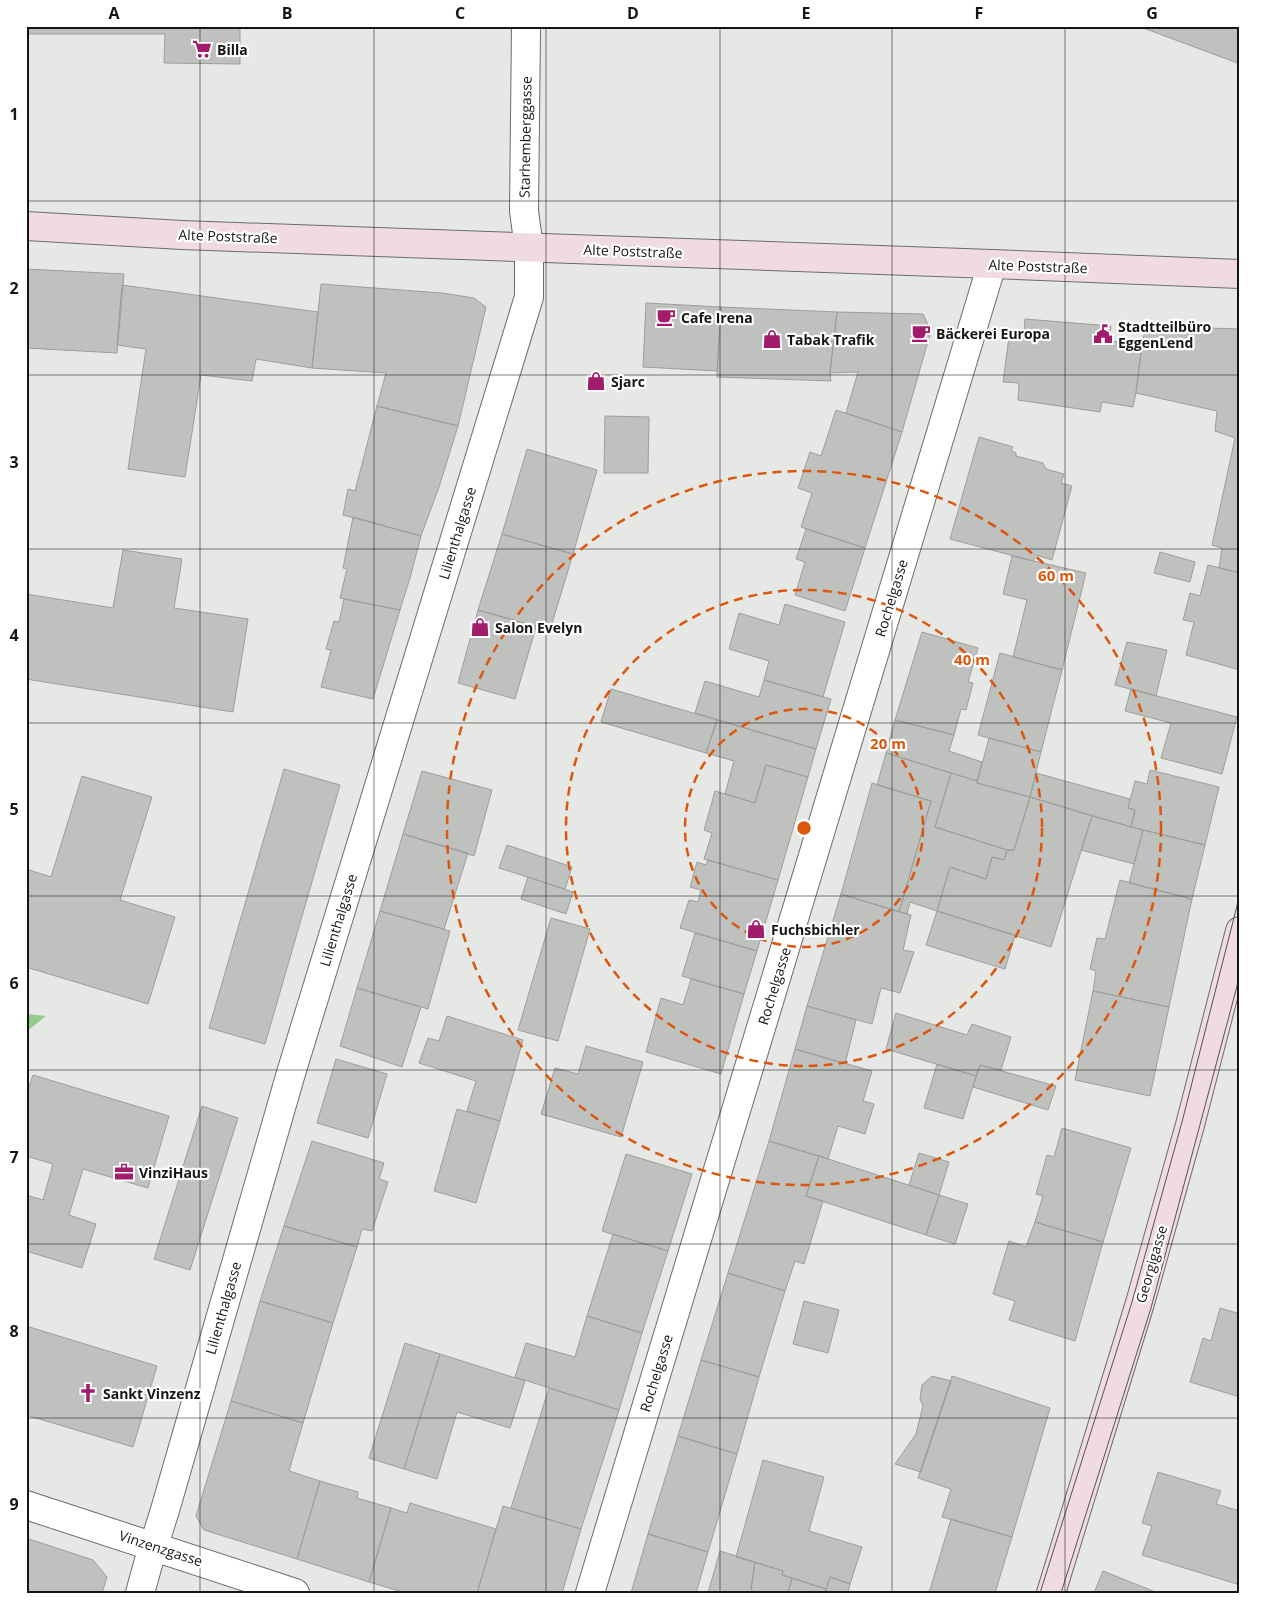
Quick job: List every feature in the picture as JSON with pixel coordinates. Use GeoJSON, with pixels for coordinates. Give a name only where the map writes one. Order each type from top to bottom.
{"type":"FeatureCollection","features":[{"type":"Feature","properties":{"kind":"main road","name":"Alte Poststraße"},"geometry":{"type":"LineString","coordinates":[[26,226],[182,235],[1240,274]]}},
{"type":"Feature","properties":{"kind":"main road","name":"Georgigasse"},"geometry":{"type":"LineString","coordinates":[[1051,1593],[1140,1303],[1236,962],[1240,931]]}},
{"type":"Feature","properties":{"kind":"street","name":"Starhemberggasse"},"geometry":{"type":"LineString","coordinates":[[526,26],[524,210],[529,248]]}},
{"type":"Feature","properties":{"kind":"street","name":"Lilienthalgasse"},"geometry":{"type":"LineString","coordinates":[[140,1593],[285,1090],[529,297],[529,248]]}},
{"type":"Feature","properties":{"kind":"street","name":"Rochelgasse"},"geometry":{"type":"LineString","coordinates":[[590,1593],[992,264]]}},
{"type":"Feature","properties":{"kind":"street","name":"Vinzenzgasse"},"geometry":{"type":"LineString","coordinates":[[26,1505],[295,1593]]}},
{"type":"Feature","properties":{"kind":"green space"},"geometry":{"type":"Polygon","coordinates":[[[26,1014],[46,1016],[26,1032],[26,1014]]]}},
{"type":"Feature","properties":{"kind":"building","name":"Billa"},"geometry":{"type":"Polygon","coordinates":[[[26,26],[240,26],[240,64],[164,63],[165,34],[26,34],[26,26]]]}},
{"type":"Feature","properties":{"kind":"building"},"geometry":{"type":"Polygon","coordinates":[[[1138,26],[1240,26],[1240,64],[1138,26]]]}},
{"type":"Feature","properties":{"kind":"building"},"geometry":{"type":"Polygon","coordinates":[[[26,269],[124,274],[117,353],[26,348],[26,269]]]}},
{"type":"Feature","properties":{"kind":"building"},"geometry":{"type":"Polygon","coordinates":[[[321,284],[442,293],[474,298],[486,307],[458,426],[377,406],[386,373],[312,368],[321,284]]]}},
{"type":"Feature","properties":{"kind":"building"},"geometry":{"type":"Polygon","coordinates":[[[122,285],[318,312],[312,368],[256,359],[252,381],[201,375],[185,477],[128,469],[146,349],[117,345],[122,285]]]}},
{"type":"Feature","properties":{"kind":"building"},"geometry":{"type":"Polygon","coordinates":[[[646,303],[721,307],[717,371],[643,367],[646,303]]]}},
{"type":"Feature","properties":{"kind":"building"},"geometry":{"type":"Polygon","coordinates":[[[721,307],[837,312],[830,373],[831,381],[717,377],[721,307]]]}},
{"type":"Feature","properties":{"kind":"building"},"geometry":{"type":"Polygon","coordinates":[[[837,312],[923,314],[931,331],[902,432],[846,413],[858,372],[830,373],[837,312]]]}},
{"type":"Feature","properties":{"kind":"building"},"geometry":{"type":"Polygon","coordinates":[[[1025,319],[1111,326],[1109,341],[1142,344],[1133,407],[1102,402],[1100,412],[1018,400],[1019,383],[1003,382],[1010,330],[1024,332],[1025,319]]]}},
{"type":"Feature","properties":{"kind":"building"},"geometry":{"type":"Polygon","coordinates":[[[1146,326],[1240,329],[1240,573],[1219,568],[1222,548],[1212,545],[1235,438],[1215,431],[1217,411],[1136,393],[1146,326]]]}},
{"type":"Feature","properties":{"kind":"building"},"geometry":{"type":"Polygon","coordinates":[[[377,406],[458,426],[421,536],[343,515],[348,489],[355,491],[377,406]]]}},
{"type":"Feature","properties":{"kind":"building"},"geometry":{"type":"Polygon","coordinates":[[[836,410],[902,432],[865,548],[801,527],[812,493],[798,488],[810,452],[821,456],[836,410]]]}},
{"type":"Feature","properties":{"kind":"building"},"geometry":{"type":"Polygon","coordinates":[[[605,416],[649,417],[648,473],[604,473],[605,416]]]}},
{"type":"Feature","properties":{"kind":"building"},"geometry":{"type":"Polygon","coordinates":[[[979,437],[1013,447],[1011,450],[1016,453],[1016,456],[1043,463],[1046,469],[1064,474],[1061,483],[1072,486],[1052,560],[1036,555],[1033,561],[950,539],[979,437]]]}},
{"type":"Feature","properties":{"kind":"building"},"geometry":{"type":"Polygon","coordinates":[[[527,449],[597,470],[573,554],[502,534],[527,449]]]}},
{"type":"Feature","properties":{"kind":"building"},"geometry":{"type":"Polygon","coordinates":[[[353,517],[421,536],[400,610],[340,598],[347,569],[343,568],[353,517]]]}},
{"type":"Feature","properties":{"kind":"building"},"geometry":{"type":"Polygon","coordinates":[[[806,529],[865,548],[845,611],[795,595],[805,562],[796,559],[806,529]]]}},
{"type":"Feature","properties":{"kind":"building"},"geometry":{"type":"Polygon","coordinates":[[[502,534],[573,554],[550,630],[478,610],[502,534]]]}},
{"type":"Feature","properties":{"kind":"building"},"geometry":{"type":"Polygon","coordinates":[[[123,550],[182,559],[174,608],[248,619],[233,712],[26,679],[26,594],[113,608],[123,550]]]}},
{"type":"Feature","properties":{"kind":"building"},"geometry":{"type":"Polygon","coordinates":[[[1160,552],[1195,562],[1190,582],[1154,573],[1160,552]]]}},
{"type":"Feature","properties":{"kind":"building"},"geometry":{"type":"Polygon","coordinates":[[[1012,556],[1086,573],[1062,670],[1013,657],[1027,600],[1003,594],[1012,556]]]}},
{"type":"Feature","properties":{"kind":"building"},"geometry":{"type":"Polygon","coordinates":[[[1208,565],[1240,573],[1240,670],[1186,655],[1194,622],[1183,620],[1190,593],[1200,596],[1208,565]]]}},
{"type":"Feature","properties":{"kind":"building"},"geometry":{"type":"Polygon","coordinates":[[[344,599],[400,610],[373,699],[321,687],[331,650],[326,649],[334,621],[339,622],[344,599]]]}},
{"type":"Feature","properties":{"kind":"building"},"geometry":{"type":"Polygon","coordinates":[[[785,604],[845,622],[823,697],[764,680],[769,661],[729,649],[739,613],[779,625],[785,604]]]}},
{"type":"Feature","properties":{"kind":"building"},"geometry":{"type":"Polygon","coordinates":[[[478,610],[536,627],[515,699],[458,683],[478,610]]]}},
{"type":"Feature","properties":{"kind":"building"},"geometry":{"type":"Polygon","coordinates":[[[922,632],[978,648],[968,682],[973,683],[966,710],[961,709],[954,735],[895,720],[922,632]]]}},
{"type":"Feature","properties":{"kind":"building"},"geometry":{"type":"Polygon","coordinates":[[[1127,642],[1167,650],[1156,696],[1115,685],[1127,642]]]}},
{"type":"Feature","properties":{"kind":"building"},"geometry":{"type":"Polygon","coordinates":[[[1000,653],[1062,670],[1041,752],[978,735],[1000,653]]]}},
{"type":"Feature","properties":{"kind":"building"},"geometry":{"type":"Polygon","coordinates":[[[764,680],[831,699],[816,749],[695,713],[705,681],[759,697],[764,680]]]}},
{"type":"Feature","properties":{"kind":"building"},"geometry":{"type":"Polygon","coordinates":[[[611,689],[717,720],[706,753],[601,722],[611,689]]]}},
{"type":"Feature","properties":{"kind":"building"},"geometry":{"type":"Polygon","coordinates":[[[1131,689],[1237,717],[1222,774],[1161,758],[1171,723],[1125,711],[1131,689]]]}},
{"type":"Feature","properties":{"kind":"building"},"geometry":{"type":"Polygon","coordinates":[[[717,720],[816,749],[808,777],[766,765],[755,803],[725,794],[734,761],[706,753],[717,720]]]}},
{"type":"Feature","properties":{"kind":"building"},"geometry":{"type":"Polygon","coordinates":[[[895,720],[954,735],[949,751],[982,762],[977,781],[886,753],[895,720]]]}},
{"type":"Feature","properties":{"kind":"building"},"geometry":{"type":"Polygon","coordinates":[[[989,738],[1041,752],[1030,797],[977,783],[989,738]]]}},
{"type":"Feature","properties":{"kind":"building"},"geometry":{"type":"Polygon","coordinates":[[[886,753],[951,773],[935,827],[1007,850],[1004,860],[992,857],[986,879],[950,867],[937,911],[910,902],[907,914],[899,912],[931,801],[877,785],[886,753]]]}},
{"type":"Feature","properties":{"kind":"building"},"geometry":{"type":"Polygon","coordinates":[[[766,765],[808,777],[778,880],[704,859],[712,833],[704,830],[715,791],[755,803],[766,765]]]}},
{"type":"Feature","properties":{"kind":"building"},"geometry":{"type":"Polygon","coordinates":[[[284,769],[340,785],[265,1044],[209,1028],[284,769]]]}},
{"type":"Feature","properties":{"kind":"building"},"geometry":{"type":"Polygon","coordinates":[[[1150,770],[1219,787],[1205,845],[1131,827],[1135,810],[1128,808],[1135,781],[1147,784],[1150,770]]]}},
{"type":"Feature","properties":{"kind":"building"},"geometry":{"type":"Polygon","coordinates":[[[422,771],[492,790],[474,856],[403,834],[422,771]]]}},
{"type":"Feature","properties":{"kind":"building"},"geometry":{"type":"Polygon","coordinates":[[[951,773],[977,781],[977,783],[1030,797],[1014,850],[1007,850],[935,827],[951,773]]]}},
{"type":"Feature","properties":{"kind":"building"},"geometry":{"type":"Polygon","coordinates":[[[1036,773],[1130,799],[1128,808],[1135,810],[1131,827],[1030,797],[1036,773]]]}},
{"type":"Feature","properties":{"kind":"building"},"geometry":{"type":"Polygon","coordinates":[[[82,776],[152,797],[120,900],[175,917],[148,1004],[26,967],[26,869],[51,877],[82,776]]]}},
{"type":"Feature","properties":{"kind":"building"},"geometry":{"type":"Polygon","coordinates":[[[872,783],[931,801],[899,912],[841,894],[872,783]]]}},
{"type":"Feature","properties":{"kind":"building"},"geometry":{"type":"Polygon","coordinates":[[[1030,797],[1092,816],[1051,947],[937,911],[950,867],[986,879],[992,857],[1004,860],[1007,850],[1014,850],[1030,797]]]}},
{"type":"Feature","properties":{"kind":"building"},"geometry":{"type":"Polygon","coordinates":[[[1092,816],[1143,830],[1134,864],[1081,850],[1092,816]]]}},
{"type":"Feature","properties":{"kind":"building"},"geometry":{"type":"Polygon","coordinates":[[[1143,830],[1205,845],[1192,899],[1129,883],[1143,830]]]}},
{"type":"Feature","properties":{"kind":"building"},"geometry":{"type":"Polygon","coordinates":[[[403,834],[468,853],[444,929],[380,911],[403,834]]]}},
{"type":"Feature","properties":{"kind":"building"},"geometry":{"type":"Polygon","coordinates":[[[507,845],[572,867],[565,889],[499,868],[507,845]]]}},
{"type":"Feature","properties":{"kind":"building"},"geometry":{"type":"Polygon","coordinates":[[[708,860],[778,880],[757,951],[680,928],[689,900],[698,902],[701,890],[690,887],[697,862],[706,865],[708,860]]]}},
{"type":"Feature","properties":{"kind":"building"},"geometry":{"type":"Polygon","coordinates":[[[528,877],[573,892],[566,914],[521,899],[528,877]]]}},
{"type":"Feature","properties":{"kind":"building"},"geometry":{"type":"Polygon","coordinates":[[[1120,880],[1192,899],[1169,1007],[1093,991],[1096,971],[1090,969],[1097,938],[1105,939],[1120,880]]]}},
{"type":"Feature","properties":{"kind":"building"},"geometry":{"type":"Polygon","coordinates":[[[841,894],[911,915],[903,950],[914,952],[900,993],[881,988],[872,1024],[807,1006],[841,894]]]}},
{"type":"Feature","properties":{"kind":"building"},"geometry":{"type":"Polygon","coordinates":[[[380,911],[450,931],[428,1009],[357,988],[380,911]]]}},
{"type":"Feature","properties":{"kind":"building"},"geometry":{"type":"Polygon","coordinates":[[[937,911],[1015,935],[1005,969],[926,945],[937,911]]]}},
{"type":"Feature","properties":{"kind":"building"},"geometry":{"type":"Polygon","coordinates":[[[551,918],[590,929],[558,1041],[518,1030],[551,918]]]}},
{"type":"Feature","properties":{"kind":"building"},"geometry":{"type":"Polygon","coordinates":[[[695,933],[757,951],[744,994],[682,976],[695,933]]]}},
{"type":"Feature","properties":{"kind":"building"},"geometry":{"type":"Polygon","coordinates":[[[691,979],[744,994],[721,1074],[646,1052],[661,998],[683,1005],[691,979]]]}},
{"type":"Feature","properties":{"kind":"building"},"geometry":{"type":"Polygon","coordinates":[[[357,988],[421,1007],[402,1067],[340,1046],[357,988]]]}},
{"type":"Feature","properties":{"kind":"building"},"geometry":{"type":"Polygon","coordinates":[[[1093,991],[1169,1007],[1150,1096],[1075,1080],[1093,991]]]}},
{"type":"Feature","properties":{"kind":"building"},"geometry":{"type":"Polygon","coordinates":[[[807,1006],[856,1020],[845,1064],[795,1049],[807,1006]]]}},
{"type":"Feature","properties":{"kind":"building"},"geometry":{"type":"Polygon","coordinates":[[[896,1013],[967,1035],[972,1024],[1011,1037],[1001,1070],[980,1065],[976,1076],[886,1049],[896,1013]]]}},
{"type":"Feature","properties":{"kind":"building"},"geometry":{"type":"Polygon","coordinates":[[[447,1016],[523,1040],[500,1121],[467,1111],[476,1081],[419,1063],[428,1038],[439,1041],[447,1016]]]}},
{"type":"Feature","properties":{"kind":"building"},"geometry":{"type":"Polygon","coordinates":[[[586,1046],[643,1062],[621,1137],[541,1114],[555,1068],[578,1074],[586,1046]]]}},
{"type":"Feature","properties":{"kind":"building"},"geometry":{"type":"Polygon","coordinates":[[[795,1049],[872,1071],[863,1101],[874,1104],[865,1134],[838,1126],[828,1159],[769,1141],[795,1049]]]}},
{"type":"Feature","properties":{"kind":"building"},"geometry":{"type":"Polygon","coordinates":[[[336,1059],[387,1074],[368,1138],[317,1123],[336,1059]]]}},
{"type":"Feature","properties":{"kind":"building"},"geometry":{"type":"Polygon","coordinates":[[[937,1064],[976,1076],[963,1119],[924,1108],[937,1064]]]}},
{"type":"Feature","properties":{"kind":"building"},"geometry":{"type":"Polygon","coordinates":[[[980,1065],[1056,1086],[1048,1110],[973,1087],[980,1065]]]}},
{"type":"Feature","properties":{"kind":"building","name":"VinziHaus"},"geometry":{"type":"Polygon","coordinates":[[[33,1075],[169,1116],[148,1188],[83,1169],[69,1215],[96,1224],[82,1268],[26,1251],[26,1195],[43,1200],[53,1164],[26,1156],[26,1096],[33,1075]]]}},
{"type":"Feature","properties":{"kind":"building"},"geometry":{"type":"Polygon","coordinates":[[[202,1106],[238,1118],[190,1270],[154,1259],[202,1106]]]}},
{"type":"Feature","properties":{"kind":"building"},"geometry":{"type":"Polygon","coordinates":[[[457,1109],[500,1121],[476,1203],[434,1191],[457,1109]]]}},
{"type":"Feature","properties":{"kind":"building"},"geometry":{"type":"Polygon","coordinates":[[[1062,1128],[1131,1148],[1103,1242],[1035,1222],[1043,1196],[1036,1194],[1047,1155],[1054,1157],[1062,1128]]]}},
{"type":"Feature","properties":{"kind":"building"},"geometry":{"type":"Polygon","coordinates":[[[312,1141],[384,1163],[379,1179],[388,1182],[372,1231],[362,1229],[357,1247],[284,1226],[312,1141]]]}},
{"type":"Feature","properties":{"kind":"building"},"geometry":{"type":"Polygon","coordinates":[[[769,1141],[819,1156],[806,1196],[823,1201],[804,1264],[795,1261],[785,1291],[728,1273],[769,1141]]]}},
{"type":"Feature","properties":{"kind":"building"},"geometry":{"type":"Polygon","coordinates":[[[919,1153],[949,1162],[939,1195],[909,1185],[919,1153]]]}},
{"type":"Feature","properties":{"kind":"building"},"geometry":{"type":"Polygon","coordinates":[[[626,1154],[692,1174],[668,1251],[602,1231],[626,1154]]]}},
{"type":"Feature","properties":{"kind":"building"},"geometry":{"type":"Polygon","coordinates":[[[819,1156],[939,1195],[926,1235],[806,1196],[819,1156]]]}},
{"type":"Feature","properties":{"kind":"building"},"geometry":{"type":"Polygon","coordinates":[[[939,1195],[968,1204],[955,1244],[926,1235],[939,1195]]]}},
{"type":"Feature","properties":{"kind":"building"},"geometry":{"type":"Polygon","coordinates":[[[1035,1222],[1103,1242],[1075,1341],[1009,1320],[1015,1301],[993,1294],[1009,1241],[1026,1247],[1035,1222]]]}},
{"type":"Feature","properties":{"kind":"building"},"geometry":{"type":"Polygon","coordinates":[[[284,1226],[357,1247],[333,1323],[260,1301],[284,1226]]]}},
{"type":"Feature","properties":{"kind":"building"},"geometry":{"type":"Polygon","coordinates":[[[613,1234],[668,1251],[642,1333],[587,1316],[613,1234]]]}},
{"type":"Feature","properties":{"kind":"building"},"geometry":{"type":"Polygon","coordinates":[[[728,1273],[785,1291],[759,1377],[701,1360],[728,1273]]]}},
{"type":"Feature","properties":{"kind":"building"},"geometry":{"type":"Polygon","coordinates":[[[260,1301],[333,1323],[303,1423],[231,1401],[260,1301]]]}},
{"type":"Feature","properties":{"kind":"building"},"geometry":{"type":"Polygon","coordinates":[[[804,1301],[839,1310],[828,1353],[793,1344],[804,1301]]]}},
{"type":"Feature","properties":{"kind":"building"},"geometry":{"type":"Polygon","coordinates":[[[1220,1308],[1240,1314],[1240,1397],[1190,1382],[1203,1338],[1211,1341],[1220,1308]]]}},
{"type":"Feature","properties":{"kind":"building"},"geometry":{"type":"Polygon","coordinates":[[[587,1316],[642,1333],[619,1410],[515,1377],[526,1343],[575,1357],[587,1316]]]}},
{"type":"Feature","properties":{"kind":"building","name":"Sankt Vinzenz"},"geometry":{"type":"Polygon","coordinates":[[[26,1326],[157,1366],[133,1447],[26,1415],[26,1326]]]}},
{"type":"Feature","properties":{"kind":"building"},"geometry":{"type":"Polygon","coordinates":[[[405,1343],[440,1354],[404,1469],[369,1458],[405,1343]]]}},
{"type":"Feature","properties":{"kind":"building"},"geometry":{"type":"Polygon","coordinates":[[[440,1354],[525,1381],[510,1428],[457,1412],[437,1479],[404,1469],[440,1354]]]}},
{"type":"Feature","properties":{"kind":"building"},"geometry":{"type":"Polygon","coordinates":[[[701,1360],[759,1377],[737,1454],[678,1436],[701,1360]]]}},
{"type":"Feature","properties":{"kind":"building"},"geometry":{"type":"Polygon","coordinates":[[[932,1376],[951,1381],[921,1472],[895,1464],[916,1434],[923,1406],[920,1399],[922,1385],[932,1376]]]}},
{"type":"Feature","properties":{"kind":"building"},"geometry":{"type":"Polygon","coordinates":[[[952,1376],[1050,1408],[1012,1537],[942,1517],[951,1489],[918,1478],[952,1376]]]}},
{"type":"Feature","properties":{"kind":"building"},"geometry":{"type":"Polygon","coordinates":[[[549,1388],[619,1410],[581,1529],[511,1508],[549,1388]]]}},
{"type":"Feature","properties":{"kind":"building"},"geometry":{"type":"Polygon","coordinates":[[[231,1401],[303,1423],[289,1471],[320,1481],[297,1559],[204,1530],[196,1516],[231,1401]]]}},
{"type":"Feature","properties":{"kind":"building"},"geometry":{"type":"Polygon","coordinates":[[[678,1436],[737,1454],[708,1552],[648,1534],[678,1436]]]}},
{"type":"Feature","properties":{"kind":"building"},"geometry":{"type":"Polygon","coordinates":[[[763,1460],[824,1477],[809,1531],[862,1547],[850,1584],[830,1577],[826,1589],[782,1575],[783,1571],[736,1557],[763,1460]]]}},
{"type":"Feature","properties":{"kind":"building"},"geometry":{"type":"Polygon","coordinates":[[[1158,1472],[1221,1491],[1216,1504],[1240,1511],[1240,1585],[1142,1555],[1152,1526],[1142,1523],[1158,1472]]]}},
{"type":"Feature","properties":{"kind":"building"},"geometry":{"type":"Polygon","coordinates":[[[320,1481],[358,1492],[357,1498],[391,1508],[369,1582],[297,1559],[320,1481]]]}},
{"type":"Feature","properties":{"kind":"building"},"geometry":{"type":"Polygon","coordinates":[[[410,1503],[496,1529],[477,1593],[406,1593],[369,1582],[391,1508],[407,1513],[410,1503]]]}},
{"type":"Feature","properties":{"kind":"building"},"geometry":{"type":"Polygon","coordinates":[[[503,1506],[581,1529],[562,1593],[477,1593],[503,1506]]]}},
{"type":"Feature","properties":{"kind":"building"},"geometry":{"type":"Polygon","coordinates":[[[951,1519],[1012,1537],[995,1593],[929,1593],[951,1519]]]}},
{"type":"Feature","properties":{"kind":"building"},"geometry":{"type":"Polygon","coordinates":[[[648,1534],[708,1552],[696,1593],[631,1593],[648,1534]]]}},
{"type":"Feature","properties":{"kind":"building"},"geometry":{"type":"Polygon","coordinates":[[[26,1538],[93,1560],[107,1577],[102,1593],[26,1593],[26,1538]]]}},
{"type":"Feature","properties":{"kind":"building"},"geometry":{"type":"Polygon","coordinates":[[[720,1551],[755,1562],[751,1589],[754,1593],[708,1593],[720,1551]]]}},
{"type":"Feature","properties":{"kind":"building"},"geometry":{"type":"Polygon","coordinates":[[[755,1562],[783,1571],[782,1575],[792,1578],[788,1593],[754,1593],[751,1589],[755,1562]]]}},
{"type":"Feature","properties":{"kind":"building"},"geometry":{"type":"Polygon","coordinates":[[[1103,1571],[1158,1593],[1094,1593],[1103,1571]]]}},
{"type":"Feature","properties":{"kind":"building"},"geometry":{"type":"Polygon","coordinates":[[[830,1577],[850,1584],[848,1593],[825,1593],[830,1577]]]}},
{"type":"Feature","properties":{"kind":"building"},"geometry":{"type":"Polygon","coordinates":[[[792,1578],[826,1589],[825,1593],[788,1593],[792,1578]]]}},
{"type":"Feature","properties":{"kind":"tram line"},"geometry":{"type":"LineString","coordinates":[[1040,1593],[1132,1302],[1182,1122],[1240,894]]}},
{"type":"Feature","properties":{"kind":"tram line"},"geometry":{"type":"LineString","coordinates":[[1061,1593],[1151,1308],[1240,975]]}},
{"type":"Feature","properties":{"kind":"place","name":"Billa"},"geometry":{"type":"Point","coordinates":[202,49]}},
{"type":"Feature","properties":{"kind":"place","name":"Cafe Irena"},"geometry":{"type":"Point","coordinates":[666,317]}},
{"type":"Feature","properties":{"kind":"place","name":"Bäckerei Europa"},"geometry":{"type":"Point","coordinates":[921,333]}},
{"type":"Feature","properties":{"kind":"place","name":"Stadtteilbüro EggenLend"},"geometry":{"type":"Point","coordinates":[1103,334]}},
{"type":"Feature","properties":{"kind":"place","name":"Tabak Trafik"},"geometry":{"type":"Point","coordinates":[772,339]}},
{"type":"Feature","properties":{"kind":"place","name":"Sjarc"},"geometry":{"type":"Point","coordinates":[596,381]}},
{"type":"Feature","properties":{"kind":"place","name":"Salon Evelyn"},"geometry":{"type":"Point","coordinates":[480,627]}},
{"type":"Feature","properties":{"kind":"place","name":"Fuchsbichler"},"geometry":{"type":"Point","coordinates":[756,929]}},
{"type":"Feature","properties":{"kind":"place","name":"VinziHaus"},"geometry":{"type":"Point","coordinates":[124,1172]}},
{"type":"Feature","properties":{"kind":"place","name":"Sankt Vinzenz"},"geometry":{"type":"Point","coordinates":[88,1393]}}]}
